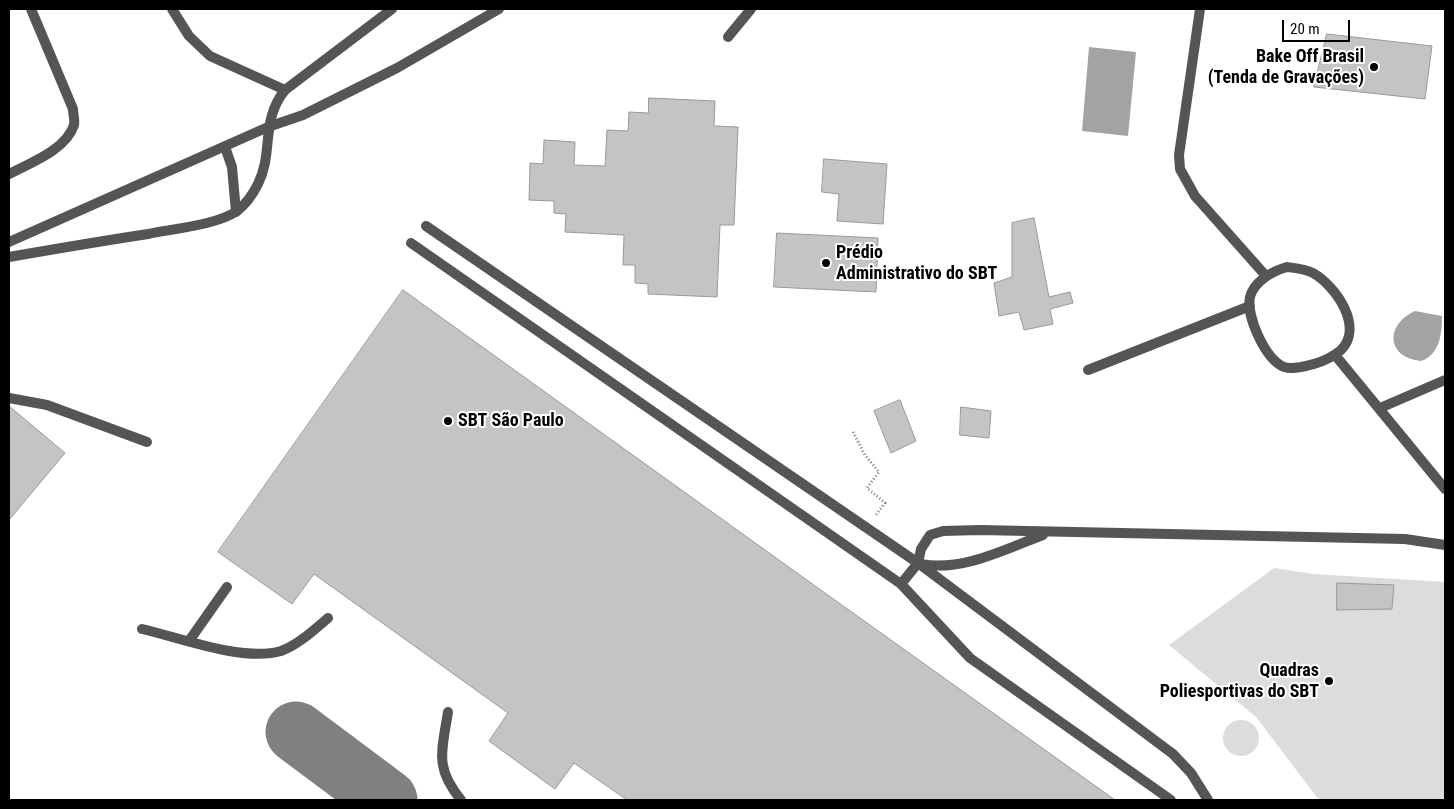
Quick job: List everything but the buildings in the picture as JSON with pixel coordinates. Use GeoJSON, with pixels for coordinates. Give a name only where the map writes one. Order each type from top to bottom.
{"type":"FeatureCollection","features":[{"type":"Feature","properties":{"kind":"street"},"geometry":{"type":"LineString","coordinates":[[9,174],[60,144],[69,134],[75,123],[73,109],[31,9]]}},
{"type":"Feature","properties":{"kind":"street"},"geometry":{"type":"LineString","coordinates":[[172,9],[189,36],[210,56],[284,90]]}},
{"type":"Feature","properties":{"kind":"street"},"geometry":{"type":"LineString","coordinates":[[9,257],[198,225],[236,212],[249,199],[259,183],[274,103],[284,90],[392,9]]}},
{"type":"Feature","properties":{"kind":"street"},"geometry":{"type":"LineString","coordinates":[[9,242],[268,128],[303,115],[388,72],[499,9]]}},
{"type":"Feature","properties":{"kind":"street"},"geometry":{"type":"LineString","coordinates":[[728,38],[751,9]]}},
{"type":"Feature","properties":{"kind":"street"},"geometry":{"type":"LineString","coordinates":[[1200,9],[1179,155],[1180,169],[1195,196],[1266,276]]}},
{"type":"Feature","properties":{"kind":"street"},"geometry":{"type":"LineString","coordinates":[[226,147],[232,167],[236,212]]}},
{"type":"Feature","properties":{"kind":"street"},"geometry":{"type":"LineString","coordinates":[[426,226],[918,563],[1173,754],[1191,773],[1208,800]]}},
{"type":"Feature","properties":{"kind":"street"},"geometry":{"type":"LineString","coordinates":[[411,243],[901,584],[970,658],[1171,800]]}},
{"type":"Feature","properties":{"kind":"street"},"geometry":{"type":"LineString","coordinates":[[1287,267],[1312,272],[1335,294],[1345,311],[1350,330],[1346,344],[1335,355],[1302,367],[1283,366],[1264,348],[1258,337],[1250,306],[1250,296],[1266,276],[1275,270],[1287,267]]}},
{"type":"Feature","properties":{"kind":"street"},"geometry":{"type":"LineString","coordinates":[[1088,370],[1250,306]]}},
{"type":"Feature","properties":{"kind":"street"},"geometry":{"type":"LineString","coordinates":[[1335,355],[1445,489]]}},
{"type":"Feature","properties":{"kind":"street"},"geometry":{"type":"LineString","coordinates":[[1380,408],[1445,380]]}},
{"type":"Feature","properties":{"kind":"street"},"geometry":{"type":"LineString","coordinates":[[9,398],[47,405],[148,442]]}},
{"type":"Feature","properties":{"kind":"street"},"geometry":{"type":"LineString","coordinates":[[901,584],[918,563],[920,549],[930,535],[943,532],[980,530],[1049,533],[1405,539],[1445,545]]}},
{"type":"Feature","properties":{"kind":"street"},"geometry":{"type":"LineString","coordinates":[[918,563],[935,567],[975,560],[1049,533]]}},
{"type":"Feature","properties":{"kind":"street"},"geometry":{"type":"LineString","coordinates":[[189,641],[227,587]]}},
{"type":"Feature","properties":{"kind":"street"},"geometry":{"type":"LineString","coordinates":[[142,628],[189,641],[254,654],[282,650],[308,635],[328,618]]}},
{"type":"Feature","properties":{"kind":"street"},"geometry":{"type":"LineString","coordinates":[[448,712],[441,759],[442,769],[451,788],[461,800]]}},
{"type":"Feature","properties":{"kind":"path"},"geometry":{"type":"LineString","coordinates":[[853,432],[865,455],[879,472],[867,488],[885,503],[875,516]]}},
{"type":"Feature","properties":{"kind":"shaded area"},"geometry":{"type":"Polygon","coordinates":[[[1089,47],[1136,52],[1128,136],[1082,131],[1089,47]]]}},
{"type":"Feature","properties":{"kind":"shaded area"},"geometry":{"type":"Polygon","coordinates":[[[1415,311],[1442,316],[1439,343],[1432,354],[1421,361],[1410,359],[1401,354],[1396,348],[1394,340],[1394,332],[1398,324],[1415,311]]]}},
{"type":"Feature","properties":{"kind":"shaded area","name":"Quadras Poliesportivas do SBT"},"geometry":{"type":"Polygon","coordinates":[[[1274,568],[1313,574],[1445,582],[1445,800],[1319,800],[1256,717],[1169,645],[1274,568]]]}},
{"type":"Feature","properties":{"kind":"shaded area"},"geometry":{"type":"Polygon","coordinates":[[[1241,720],[1248,721],[1254,725],[1258,731],[1258,745],[1254,751],[1248,755],[1241,756],[1234,755],[1228,751],[1224,745],[1223,738],[1224,731],[1228,725],[1234,721],[1241,720]]]}},
{"type":"Feature","properties":{"kind":"taxiway"},"geometry":{"type":"LineString","coordinates":[[296,732],[387,800]]}},
{"type":"Feature","properties":{"kind":"place","name":"Bake Off Brasil (Tenda de Gravações)"},"geometry":{"type":"Point","coordinates":[1374,67]}},
{"type":"Feature","properties":{"kind":"place","name":"Prédio Administrativo do SBT"},"geometry":{"type":"Point","coordinates":[826,263]}},
{"type":"Feature","properties":{"kind":"place","name":"SBT São Paulo"},"geometry":{"type":"Point","coordinates":[448,421]}},
{"type":"Feature","properties":{"kind":"place","name":"Quadras Poliesportivas do SBT"},"geometry":{"type":"Point","coordinates":[1329,681]}}]}
